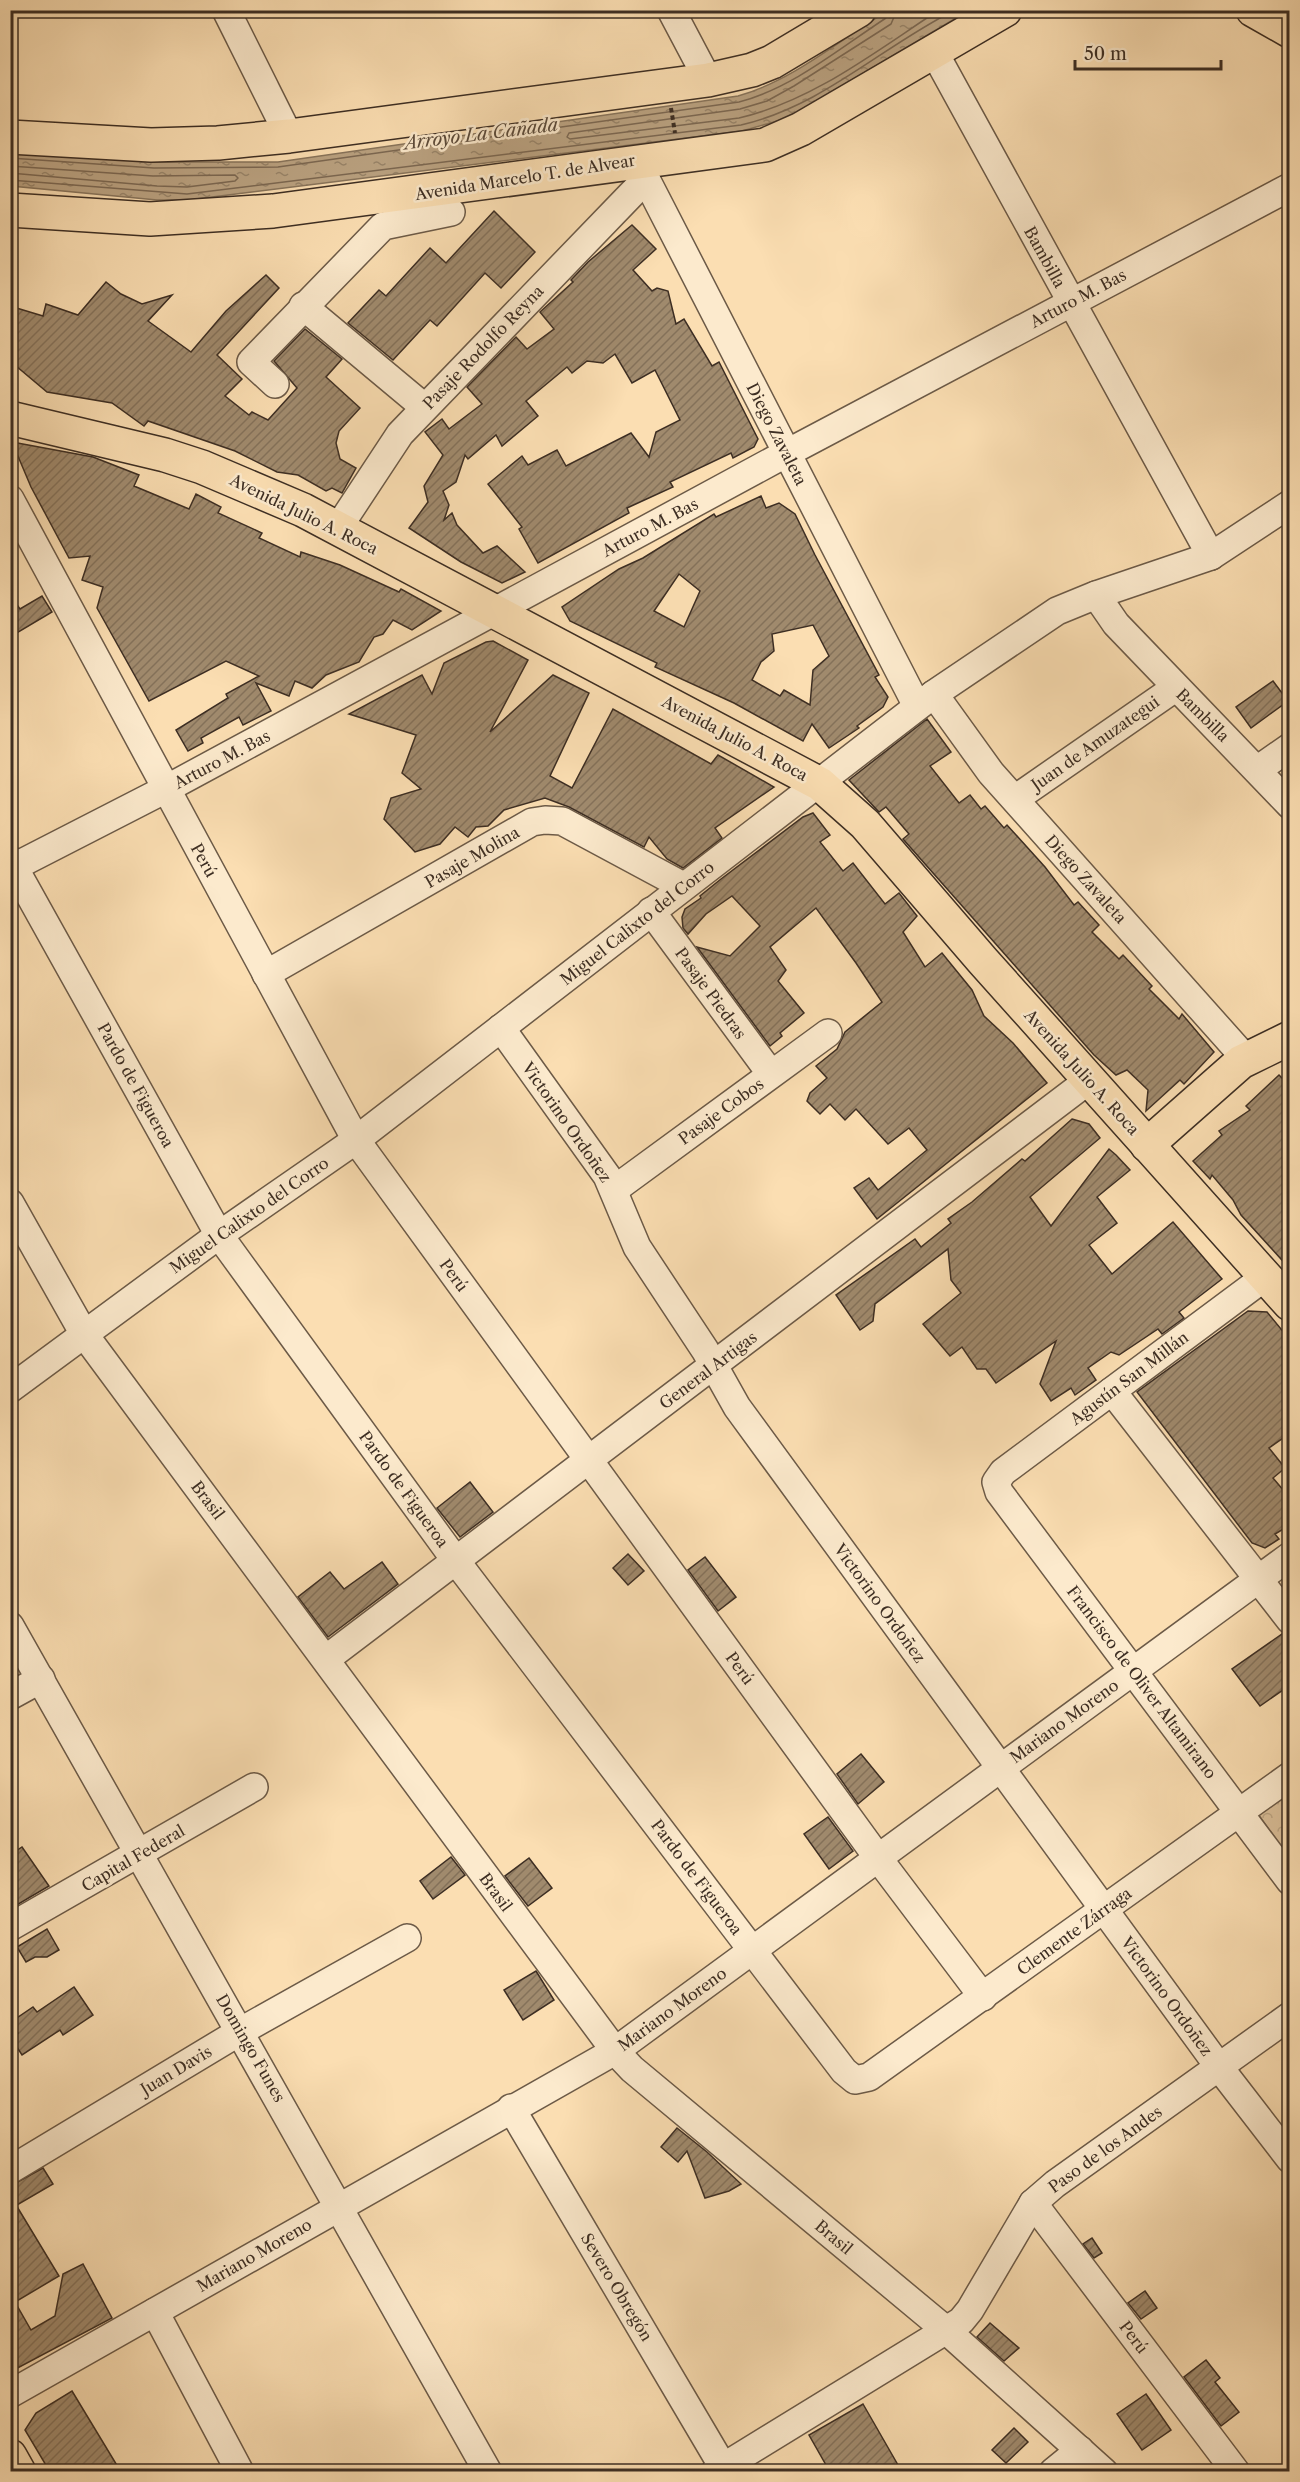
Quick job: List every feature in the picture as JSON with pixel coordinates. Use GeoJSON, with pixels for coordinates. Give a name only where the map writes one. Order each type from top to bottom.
{"type":"FeatureCollection","features":[{"type":"Feature","properties":{"kind":"main road"},"geometry":{"type":"LineString","coordinates":[[10,137],[151,145],[218,143],[289,136],[708,80],[752,70],[772,62],[859,10]]}},
{"type":"Feature","properties":{"kind":"main road","name":"Avenida Marcelo T. de Alvear"},"geometry":{"type":"LineString","coordinates":[[10,210],[150,219],[273,211],[643,169],[678,155],[765,145],[801,129],[1005,10]]}},
{"type":"Feature","properties":{"kind":"main road"},"geometry":{"type":"LineString","coordinates":[[1253,10],[1290,31]]}},
{"type":"Feature","properties":{"kind":"main road","name":"Avenida Julio A. Roca"},"geometry":{"type":"LineString","coordinates":[[10,418],[202,467],[338,528],[820,784],[865,824],[1089,1080],[1290,1304]]}},
{"type":"Feature","properties":{"kind":"main road"},"geometry":{"type":"LineString","coordinates":[[1147,1145],[1246,1059],[1285,1045]]}},
{"type":"Feature","properties":{"kind":"main road"},"geometry":{"type":"LineString","coordinates":[[10,2456],[19,2472]]}},
{"type":"Feature","properties":{"kind":"street"},"geometry":{"type":"LineString","coordinates":[[226,10],[289,136]]}},
{"type":"Feature","properties":{"kind":"street"},"geometry":{"type":"LineString","coordinates":[[671,10],[708,80]]}},
{"type":"Feature","properties":{"kind":"street","name":"Bambilla"},"geometry":{"type":"LineString","coordinates":[[933,51],[1211,556]]}},
{"type":"Feature","properties":{"kind":"street","name":"Pasaje Rodolfo Reyna"},"geometry":{"type":"LineString","coordinates":[[338,528],[384,456],[424,407],[643,169]]}},
{"type":"Feature","properties":{"kind":"street","name":"Diego Zavaleta"},"geometry":{"type":"LineString","coordinates":[[643,169],[787,453],[925,700],[1246,1059]]}},
{"type":"Feature","properties":{"kind":"street","name":"Arturo M. Bas"},"geometry":{"type":"LineString","coordinates":[[12,865],[166,789],[787,453],[1290,187]]}},
{"type":"Feature","properties":{"kind":"street"},"geometry":{"type":"LineString","coordinates":[[275,384],[251,362],[383,226],[451,212]]}},
{"type":"Feature","properties":{"kind":"street"},"geometry":{"type":"LineString","coordinates":[[303,306],[424,407]]}},
{"type":"Feature","properties":{"kind":"street","name":"Perú"},"geometry":{"type":"LineString","coordinates":[[10,499],[356,1140],[878,1858],[983,1997]]}},
{"type":"Feature","properties":{"kind":"street","name":"Miguel Calixto del Corro"},"geometry":{"type":"LineString","coordinates":[[10,1389],[219,1235],[356,1140],[683,886],[820,784],[925,700],[1057,611],[1096,595],[1211,556],[1290,504]]}},
{"type":"Feature","properties":{"kind":"street","name":"Bambilla"},"geometry":{"type":"LineString","coordinates":[[1096,595],[1116,624],[1175,688],[1290,805]]}},
{"type":"Feature","properties":{"kind":"street","name":"Juan de Amuzategui"},"geometry":{"type":"LineString","coordinates":[[1015,799],[1175,688]]}},
{"type":"Feature","properties":{"kind":"street"},"geometry":{"type":"LineString","coordinates":[[1257,770],[1290,747]]}},
{"type":"Feature","properties":{"kind":"street","name":"Pasaje Molina"},"geometry":{"type":"LineString","coordinates":[[266,974],[532,822],[562,821],[683,886]]}},
{"type":"Feature","properties":{"kind":"street","name":"Pardo de Figueroa"},"geometry":{"type":"LineString","coordinates":[[12,865],[219,1235],[456,1561],[844,2070],[855,2080]]}},
{"type":"Feature","properties":{"kind":"street","name":"Pasaje Piedras"},"geometry":{"type":"LineString","coordinates":[[651,911],[771,1074]]}},
{"type":"Feature","properties":{"kind":"street","name":"Victorino Ordoñez"},"geometry":{"type":"LineString","coordinates":[[501,1028],[615,1189],[637,1247],[705,1350],[737,1407],[1219,2067],[1290,2159]]}},
{"type":"Feature","properties":{"kind":"street","name":"Pasaje Cobos"},"geometry":{"type":"LineString","coordinates":[[615,1189],[828,1033]]}},
{"type":"Feature","properties":{"kind":"street","name":"General Artigas"},"geometry":{"type":"LineString","coordinates":[[327,1659],[1089,1080]]}},
{"type":"Feature","properties":{"kind":"street","name":"Brasil"},"geometry":{"type":"LineString","coordinates":[[10,1203],[84,1334],[327,1659],[615,2051],[632,2069],[947,2331],[1104,2472]]}},
{"type":"Feature","properties":{"kind":"street","name":"Agustín San Millán"},"geometry":{"type":"LineString","coordinates":[[996,1482],[1003,1472],[1264,1276]]}},
{"type":"Feature","properties":{"kind":"street"},"geometry":{"type":"LineString","coordinates":[[1112,1391],[1290,1620]]}},
{"type":"Feature","properties":{"kind":"street","name":"Francisco de Oliver Altamirano"},"geometry":{"type":"LineString","coordinates":[[996,1482],[999,1492],[1290,1881]]}},
{"type":"Feature","properties":{"kind":"street","name":"Mariano Moreno"},"geometry":{"type":"LineString","coordinates":[[10,2394],[615,2051],[1290,1556]]}},
{"type":"Feature","properties":{"kind":"street","name":"Domingo Funes"},"geometry":{"type":"LineString","coordinates":[[10,1626],[340,2205],[488,2472]]}},
{"type":"Feature","properties":{"kind":"street"},"geometry":{"type":"LineString","coordinates":[[10,1696],[40,1679]]}},
{"type":"Feature","properties":{"kind":"street","name":"Clemente Zárraga"},"geometry":{"type":"LineString","coordinates":[[855,2080],[869,2077],[1290,1776]]}},
{"type":"Feature","properties":{"kind":"street","name":"Capital Federal"},"geometry":{"type":"LineString","coordinates":[[10,1927],[141,1854],[254,1787]]}},
{"type":"Feature","properties":{"kind":"street","name":"Juan Davis"},"geometry":{"type":"LineString","coordinates":[[10,2170],[241,2031],[407,1938]]}},
{"type":"Feature","properties":{"kind":"street","name":"Paso de los Andes"},"geometry":{"type":"LineString","coordinates":[[719,2469],[947,2331],[970,2310],[1033,2203],[1055,2184],[1290,2016]]}},
{"type":"Feature","properties":{"kind":"street","name":"Severo Obregón"},"geometry":{"type":"LineString","coordinates":[[511,2108],[719,2469]]}},
{"type":"Feature","properties":{"kind":"street","name":"Perú"},"geometry":{"type":"LineString","coordinates":[[1033,2203],[1236,2472]]}},
{"type":"Feature","properties":{"kind":"street"},"geometry":{"type":"LineString","coordinates":[[155,2312],[240,2472]]}},
{"type":"Feature","properties":{"kind":"street"},"geometry":{"type":"LineString","coordinates":[[1053,2472],[1080,2450]]}},
{"type":"Feature","properties":{"kind":"path"},"geometry":{"type":"LineString","coordinates":[[667,85],[678,155]]}},
{"type":"Feature","properties":{"kind":"green space"},"geometry":{"type":"Polygon","coordinates":[[[1289,1791],[1289,1857],[1258,1814],[1289,1791]]]}},
{"type":"Feature","properties":{"kind":"water","name":"Arroyo La Cañada"},"geometry":{"type":"Polygon","coordinates":[[[887,11],[968,11],[788,118],[742,131],[188,200],[157,200],[11,186],[10,152],[154,162],[278,162],[738,96],[796,70],[887,11]]]}},
{"type":"Feature","properties":{"kind":"building"},"geometry":{"type":"Polygon","coordinates":[[[494,211],[535,252],[501,288],[485,273],[437,326],[430,320],[393,360],[348,323],[379,290],[386,296],[430,248],[446,263],[494,211]]]}},
{"type":"Feature","properties":{"kind":"building"},"geometry":{"type":"Polygon","coordinates":[[[632,225],[656,249],[633,270],[652,291],[657,288],[668,291],[676,324],[684,319],[712,366],[719,362],[758,439],[754,447],[733,458],[731,453],[670,482],[673,487],[627,508],[629,513],[538,563],[519,529],[522,527],[488,484],[522,456],[528,465],[557,450],[566,466],[631,433],[649,457],[656,432],[680,420],[655,370],[632,383],[615,354],[603,363],[587,361],[572,373],[567,367],[526,401],[538,416],[502,446],[496,435],[468,459],[465,455],[456,482],[443,491],[449,505],[444,520],[452,513],[457,525],[483,553],[497,546],[525,572],[502,583],[461,562],[409,528],[428,502],[424,486],[443,455],[425,432],[442,419],[449,429],[482,404],[467,387],[516,337],[527,349],[554,329],[540,312],[573,282],[571,280],[588,262],[632,225]]]}},
{"type":"Feature","properties":{"kind":"building"},"geometry":{"type":"Polygon","coordinates":[[[266,275],[279,288],[217,355],[242,379],[225,396],[249,415],[252,412],[268,420],[297,388],[274,361],[305,329],[342,359],[326,377],[360,408],[339,431],[336,443],[340,459],[356,468],[342,493],[332,488],[326,491],[298,475],[277,472],[235,451],[148,421],[144,426],[112,403],[47,392],[16,366],[10,366],[10,306],[43,316],[46,304],[78,315],[106,282],[121,294],[142,304],[172,295],[148,321],[191,352],[226,311],[266,275]]]}},
{"type":"Feature","properties":{"kind":"building"},"geometry":{"type":"Polygon","coordinates":[[[12,442],[93,457],[139,475],[134,486],[189,509],[196,494],[221,507],[218,513],[262,533],[259,538],[300,557],[301,552],[340,565],[399,592],[401,589],[441,611],[412,630],[393,620],[383,634],[374,637],[359,662],[326,675],[312,688],[295,681],[289,696],[256,683],[271,711],[243,725],[239,717],[201,738],[203,743],[188,751],[176,730],[228,698],[226,694],[259,676],[226,661],[149,701],[97,608],[103,587],[82,580],[90,556],[69,558],[31,487],[12,442]]]}},
{"type":"Feature","properties":{"kind":"building"},"geometry":{"type":"Polygon","coordinates":[[[761,496],[766,508],[779,503],[795,514],[879,675],[875,677],[888,697],[883,707],[857,726],[859,728],[829,748],[812,724],[803,741],[734,703],[655,667],[657,663],[570,621],[562,607],[619,569],[643,558],[714,514],[716,517],[761,496]],[[679,574],[654,611],[684,627],[700,591],[679,574]],[[813,625],[772,634],[774,651],[761,662],[752,680],[780,696],[784,690],[810,705],[813,670],[829,656],[813,625]]]}},
{"type":"Feature","properties":{"kind":"building"},"geometry":{"type":"Polygon","coordinates":[[[10,595],[20,609],[42,596],[52,612],[10,637],[10,595]]]}},
{"type":"Feature","properties":{"kind":"building"},"geometry":{"type":"Polygon","coordinates":[[[493,641],[528,660],[490,732],[553,675],[589,693],[550,776],[572,788],[613,709],[711,764],[718,755],[774,787],[715,828],[722,838],[683,868],[667,859],[649,837],[644,847],[569,807],[545,798],[504,810],[488,826],[476,827],[468,837],[455,827],[440,844],[415,852],[384,819],[391,798],[421,789],[402,773],[416,735],[349,714],[422,675],[432,694],[444,663],[486,642],[493,641]]]}},
{"type":"Feature","properties":{"kind":"building"},"geometry":{"type":"Polygon","coordinates":[[[1273,681],[1288,701],[1251,728],[1236,707],[1273,681]]]}},
{"type":"Feature","properties":{"kind":"building"},"geometry":{"type":"Polygon","coordinates":[[[927,719],[951,752],[930,766],[959,803],[970,795],[981,809],[985,806],[1004,828],[1007,825],[1045,867],[1074,905],[1078,902],[1099,925],[1092,932],[1119,959],[1123,955],[1152,986],[1149,989],[1179,1019],[1182,1014],[1214,1052],[1184,1084],[1180,1080],[1146,1111],[1148,1090],[1127,1070],[1116,1075],[1094,1055],[903,839],[909,834],[886,807],[879,812],[849,780],[927,719]]]}},
{"type":"Feature","properties":{"kind":"building"},"geometry":{"type":"Polygon","coordinates":[[[813,813],[830,835],[820,842],[843,871],[853,863],[885,904],[899,893],[917,916],[903,932],[925,967],[942,953],[972,990],[984,1016],[1013,1043],[1047,1083],[877,1219],[854,1188],[869,1178],[878,1190],[927,1150],[909,1128],[888,1144],[856,1109],[845,1120],[830,1104],[820,1114],[807,1101],[810,1093],[827,1078],[816,1066],[837,1049],[845,1032],[882,1002],[856,963],[816,908],[770,947],[786,970],[778,981],[804,1013],[780,1033],[782,1036],[770,1046],[697,947],[730,956],[760,926],[732,896],[706,914],[688,934],[683,928],[682,917],[685,909],[803,817],[813,813]]]}},
{"type":"Feature","properties":{"kind":"building"},"geometry":{"type":"Polygon","coordinates":[[[1279,1075],[1290,1086],[1290,1269],[1241,1215],[1233,1200],[1212,1175],[1210,1179],[1193,1161],[1222,1135],[1219,1131],[1250,1110],[1246,1106],[1279,1075]]]}},
{"type":"Feature","properties":{"kind":"building"},"geometry":{"type":"Polygon","coordinates":[[[1072,1119],[1089,1124],[1100,1138],[1030,1197],[1051,1226],[1109,1149],[1130,1170],[1097,1197],[1117,1223],[1089,1245],[1112,1274],[1173,1222],[1222,1279],[1179,1312],[1184,1318],[1162,1334],[1158,1329],[1119,1355],[1111,1352],[1088,1368],[1096,1380],[1075,1395],[1071,1388],[1051,1401],[1040,1384],[1056,1341],[996,1383],[986,1369],[977,1369],[962,1347],[950,1356],[923,1324],[961,1293],[951,1280],[948,1249],[875,1304],[873,1321],[860,1330],[836,1295],[915,1239],[921,1247],[951,1223],[948,1219],[972,1202],[1022,1159],[1025,1161],[1072,1119]]]}},
{"type":"Feature","properties":{"kind":"building"},"geometry":{"type":"Polygon","coordinates":[[[1248,1311],[1267,1312],[1290,1340],[1290,1433],[1269,1448],[1285,1468],[1273,1478],[1290,1498],[1290,1525],[1275,1534],[1279,1539],[1265,1548],[1252,1543],[1137,1392],[1248,1311]]]}},
{"type":"Feature","properties":{"kind":"building"},"geometry":{"type":"Polygon","coordinates":[[[470,1482],[493,1512],[460,1537],[437,1508],[470,1482]]]}},
{"type":"Feature","properties":{"kind":"building"},"geometry":{"type":"Polygon","coordinates":[[[628,1554],[644,1571],[628,1585],[613,1568],[628,1554]]]}},
{"type":"Feature","properties":{"kind":"building"},"geometry":{"type":"Polygon","coordinates":[[[705,1557],[736,1597],[718,1611],[688,1570],[705,1557]]]}},
{"type":"Feature","properties":{"kind":"building"},"geometry":{"type":"Polygon","coordinates":[[[382,1562],[398,1584],[328,1637],[298,1597],[330,1572],[344,1589],[382,1562]]]}},
{"type":"Feature","properties":{"kind":"building"},"geometry":{"type":"Polygon","coordinates":[[[1282,1634],[1290,1644],[1290,1685],[1260,1706],[1232,1669],[1282,1634]]]}},
{"type":"Feature","properties":{"kind":"building"},"geometry":{"type":"Polygon","coordinates":[[[861,1754],[884,1782],[858,1804],[837,1774],[861,1754]]]}},
{"type":"Feature","properties":{"kind":"building"},"geometry":{"type":"Polygon","coordinates":[[[828,1817],[853,1851],[829,1869],[804,1834],[828,1817]]]}},
{"type":"Feature","properties":{"kind":"building"},"geometry":{"type":"Polygon","coordinates":[[[22,1847],[49,1886],[10,1909],[10,1855],[22,1847]]]}},
{"type":"Feature","properties":{"kind":"building"},"geometry":{"type":"Polygon","coordinates":[[[451,1857],[465,1875],[433,1899],[420,1881],[451,1857]]]}},
{"type":"Feature","properties":{"kind":"building"},"geometry":{"type":"Polygon","coordinates":[[[529,1858],[552,1888],[528,1906],[505,1876],[529,1858]]]}},
{"type":"Feature","properties":{"kind":"building"},"geometry":{"type":"Polygon","coordinates":[[[47,1929],[59,1950],[47,1957],[35,1957],[26,1962],[17,1947],[47,1929]]]}},
{"type":"Feature","properties":{"kind":"building"},"geometry":{"type":"Polygon","coordinates":[[[536,1971],[554,2000],[523,2020],[504,1990],[536,1971]]]}},
{"type":"Feature","properties":{"kind":"building"},"geometry":{"type":"Polygon","coordinates":[[[74,1987],[93,2015],[63,2035],[60,2030],[22,2055],[11,2038],[18,2033],[11,2022],[33,2007],[37,2012],[74,1987]]]}},
{"type":"Feature","properties":{"kind":"building"},"geometry":{"type":"Polygon","coordinates":[[[677,2128],[741,2184],[729,2191],[705,2198],[687,2151],[678,2162],[661,2147],[677,2128]]]}},
{"type":"Feature","properties":{"kind":"building"},"geometry":{"type":"Polygon","coordinates":[[[43,2168],[53,2184],[17,2205],[10,2194],[10,2186],[43,2168]]]}},
{"type":"Feature","properties":{"kind":"building"},"geometry":{"type":"Polygon","coordinates":[[[10,2195],[59,2276],[15,2302],[31,2330],[55,2316],[63,2274],[83,2264],[112,2318],[10,2372],[10,2195]]]}},
{"type":"Feature","properties":{"kind":"building"},"geometry":{"type":"Polygon","coordinates":[[[1092,2238],[1102,2253],[1094,2258],[1083,2244],[1092,2238]]]}},
{"type":"Feature","properties":{"kind":"building"},"geometry":{"type":"Polygon","coordinates":[[[1145,2291],[1157,2308],[1141,2319],[1128,2303],[1145,2291]]]}},
{"type":"Feature","properties":{"kind":"building"},"geometry":{"type":"Polygon","coordinates":[[[990,2323],[1019,2348],[1004,2361],[977,2337],[990,2323]]]}},
{"type":"Feature","properties":{"kind":"building"},"geometry":{"type":"Polygon","coordinates":[[[1206,2360],[1220,2378],[1215,2382],[1239,2412],[1221,2426],[1184,2377],[1206,2360]]]}},
{"type":"Feature","properties":{"kind":"building"},"geometry":{"type":"Polygon","coordinates":[[[72,2391],[121,2472],[50,2472],[25,2430],[36,2413],[72,2391]]]}},
{"type":"Feature","properties":{"kind":"building"},"geometry":{"type":"Polygon","coordinates":[[[1146,2394],[1171,2430],[1142,2450],[1117,2414],[1146,2394]]]}},
{"type":"Feature","properties":{"kind":"building"},"geometry":{"type":"Polygon","coordinates":[[[863,2404],[902,2472],[830,2472],[809,2435],[863,2404]]]}},
{"type":"Feature","properties":{"kind":"building"},"geometry":{"type":"Polygon","coordinates":[[[1014,2428],[1028,2442],[1006,2463],[992,2450],[1014,2428]]]}}]}
